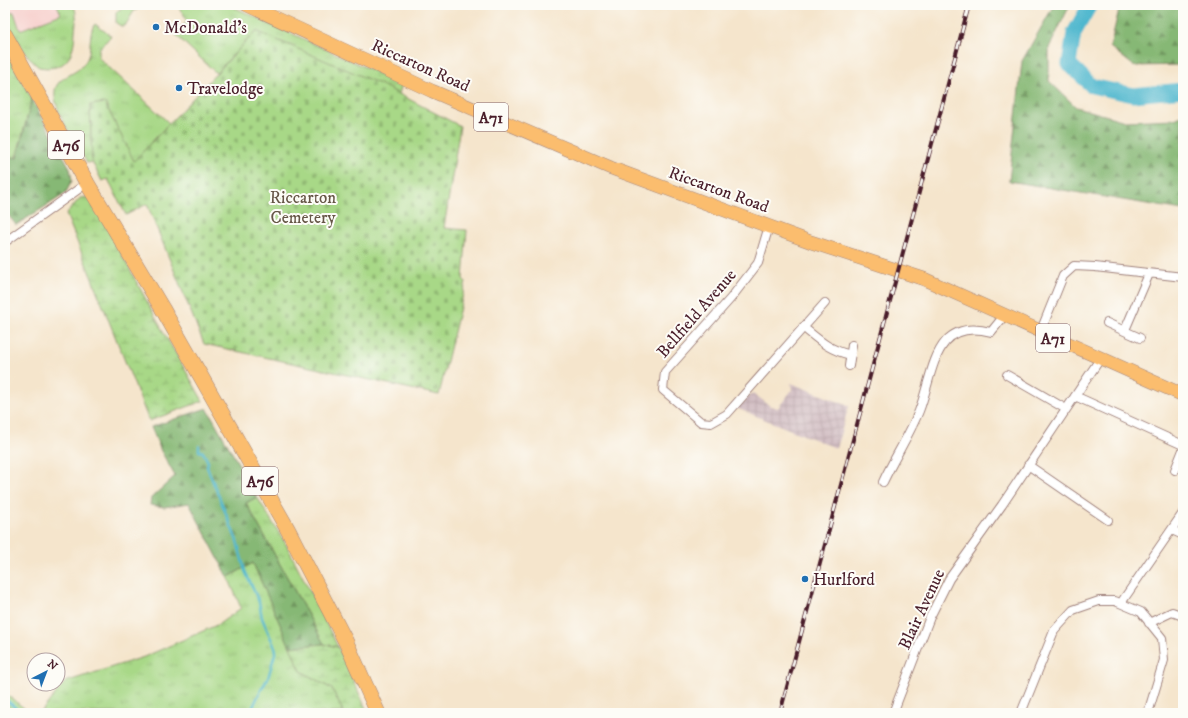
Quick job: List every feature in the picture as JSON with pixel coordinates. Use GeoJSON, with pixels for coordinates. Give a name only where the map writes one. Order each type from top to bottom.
{"type":"FeatureCollection","features":[{"type":"Feature","properties":{"kind":"highway","name":"A76"},"geometry":{"type":"LineString","coordinates":[[5,35],[87,183],[162,308],[287,528],[346,642],[378,713]]}},
{"type":"Feature","properties":{"kind":"main road","name":"Riccarton Road"},"geometry":{"type":"LineString","coordinates":[[246,5],[432,91],[611,168],[769,226],[924,279],[1040,333],[1183,395]]}},
{"type":"Feature","properties":{"kind":"street"},"geometry":{"type":"LineString","coordinates":[[5,242],[87,183]]}},
{"type":"Feature","properties":{"kind":"street","name":"Bellfield Avenue"},"geometry":{"type":"LineString","coordinates":[[769,226],[758,263],[731,298],[665,372],[663,390],[701,422],[711,423],[727,414],[825,303]]}},
{"type":"Feature","properties":{"kind":"street"},"geometry":{"type":"LineString","coordinates":[[1040,333],[1064,276],[1074,266],[1096,267],[1183,277]]}},
{"type":"Feature","properties":{"kind":"street"},"geometry":{"type":"LineString","coordinates":[[1125,330],[1149,274]]}},
{"type":"Feature","properties":{"kind":"street"},"geometry":{"type":"LineString","coordinates":[[883,482],[919,412],[937,353],[960,331],[971,328],[991,332],[1004,316]]}},
{"type":"Feature","properties":{"kind":"street"},"geometry":{"type":"LineString","coordinates":[[1107,323],[1140,338]]}},
{"type":"Feature","properties":{"kind":"street"},"geometry":{"type":"LineString","coordinates":[[803,327],[834,351],[851,355]]}},
{"type":"Feature","properties":{"kind":"street"},"geometry":{"type":"LineString","coordinates":[[849,366],[852,345]]}},
{"type":"Feature","properties":{"kind":"street","name":"Blair Avenue"},"geometry":{"type":"LineString","coordinates":[[893,713],[930,617],[949,579],[1100,359]]}},
{"type":"Feature","properties":{"kind":"street"},"geometry":{"type":"LineString","coordinates":[[1007,374],[1066,409]]}},
{"type":"Feature","properties":{"kind":"street"},"geometry":{"type":"LineString","coordinates":[[1075,396],[1183,445]]}},
{"type":"Feature","properties":{"kind":"street"},"geometry":{"type":"LineString","coordinates":[[1174,470],[1183,450]]}},
{"type":"Feature","properties":{"kind":"street"},"geometry":{"type":"LineString","coordinates":[[1028,465],[1108,520]]}},
{"type":"Feature","properties":{"kind":"street"},"geometry":{"type":"LineString","coordinates":[[1121,603],[1183,513]]}},
{"type":"Feature","properties":{"kind":"street"},"geometry":{"type":"LineString","coordinates":[[1172,530],[1183,535]]}},
{"type":"Feature","properties":{"kind":"street"},"geometry":{"type":"LineString","coordinates":[[1021,713],[1054,631],[1073,610],[1099,601],[1115,601],[1141,612],[1162,638],[1164,660],[1148,713]]}},
{"type":"Feature","properties":{"kind":"street"},"geometry":{"type":"LineString","coordinates":[[1149,623],[1172,612],[1183,616]]}},
{"type":"Feature","properties":{"kind":"shaded area"},"geometry":{"type":"Polygon","coordinates":[[[5,5],[59,5],[62,14],[20,30],[14,12],[7,14],[5,5]]]}},
{"type":"Feature","properties":{"kind":"shaded area"},"geometry":{"type":"Polygon","coordinates":[[[791,383],[849,406],[836,448],[736,408],[753,393],[770,406],[778,408],[792,390],[791,383]]]}},
{"type":"Feature","properties":{"kind":"green space"},"geometry":{"type":"Polygon","coordinates":[[[57,5],[72,5],[75,9],[76,20],[71,54],[67,60],[56,67],[39,67],[29,57],[18,41],[9,24],[5,10],[7,14],[14,12],[20,30],[61,14],[57,5]]]}},
{"type":"Feature","properties":{"kind":"green space"},"geometry":{"type":"Polygon","coordinates":[[[126,5],[145,5],[134,11],[125,26],[121,26],[116,23],[116,12],[126,5]]]}},
{"type":"Feature","properties":{"kind":"green space"},"geometry":{"type":"Polygon","coordinates":[[[175,5],[229,5],[402,84],[399,94],[256,31],[216,73],[176,35],[187,21],[183,13],[175,5]]]}},
{"type":"Feature","properties":{"kind":"green space"},"geometry":{"type":"Polygon","coordinates":[[[1054,5],[1070,5],[1049,48],[1049,81],[1076,107],[1125,121],[1175,119],[1183,115],[1183,210],[1009,181],[1022,61],[1054,5]]]}},
{"type":"Feature","properties":{"kind":"green space"},"geometry":{"type":"Polygon","coordinates":[[[1120,5],[1183,5],[1183,65],[1134,66],[1110,47],[1120,5]]]}},
{"type":"Feature","properties":{"kind":"green space"},"geometry":{"type":"Polygon","coordinates":[[[95,24],[111,36],[99,49],[99,58],[169,123],[134,162],[105,103],[90,105],[92,162],[87,163],[59,113],[55,93],[57,85],[60,81],[84,64],[87,59],[92,31],[95,24]]]}},
{"type":"Feature","properties":{"kind":"green space","name":"Riccarton Cemetery"},"geometry":{"type":"Polygon","coordinates":[[[256,31],[380,84],[460,126],[444,228],[467,230],[463,279],[466,282],[439,395],[204,344],[147,204],[126,215],[108,179],[102,181],[92,162],[90,105],[105,103],[134,161],[256,31]]]}},
{"type":"Feature","properties":{"kind":"green space"},"geometry":{"type":"Polygon","coordinates":[[[5,49],[32,99],[16,158],[5,156],[5,49]]]}},
{"type":"Feature","properties":{"kind":"green space"},"geometry":{"type":"Polygon","coordinates":[[[32,99],[70,168],[72,181],[65,194],[16,225],[5,211],[5,156],[17,158],[32,99]]]}},
{"type":"Feature","properties":{"kind":"green space"},"geometry":{"type":"Polygon","coordinates":[[[88,197],[94,203],[164,333],[203,401],[149,421],[66,214],[80,198],[88,197]]]}},
{"type":"Feature","properties":{"kind":"green space"},"geometry":{"type":"Polygon","coordinates":[[[207,408],[257,497],[246,503],[324,644],[290,647],[253,563],[228,577],[189,503],[164,507],[150,505],[151,498],[175,476],[161,451],[151,427],[207,408]]]}},
{"type":"Feature","properties":{"kind":"green space"},"geometry":{"type":"Polygon","coordinates":[[[257,497],[287,546],[338,647],[324,644],[246,503],[257,497]]]}},
{"type":"Feature","properties":{"kind":"green space"},"geometry":{"type":"Polygon","coordinates":[[[253,563],[301,671],[332,689],[344,713],[40,713],[57,692],[66,692],[66,682],[144,657],[219,624],[241,608],[228,577],[253,563]]]}},
{"type":"Feature","properties":{"kind":"green space"},"geometry":{"type":"Polygon","coordinates":[[[324,644],[338,647],[368,713],[344,713],[332,689],[301,671],[290,647],[324,644]]]}},
{"type":"Feature","properties":{"kind":"green space"},"geometry":{"type":"Polygon","coordinates":[[[5,693],[30,713],[5,713],[5,693]]]}},
{"type":"Feature","properties":{"kind":"waterway"},"geometry":{"type":"LineString","coordinates":[[1090,5],[1074,33],[1069,64],[1092,86],[1133,95],[1183,90]]}},
{"type":"Feature","properties":{"kind":"waterway"},"geometry":{"type":"LineString","coordinates":[[199,446],[199,451],[203,452],[208,462],[207,467],[237,541],[245,571],[259,602],[262,618],[276,650],[268,678],[250,713]]}},
{"type":"Feature","properties":{"kind":"waterway"},"geometry":{"type":"LineString","coordinates":[[5,699],[22,713]]}},
{"type":"Feature","properties":{"kind":"railway"},"geometry":{"type":"LineString","coordinates":[[780,713],[969,5]]}},
{"type":"Feature","properties":{"kind":"place","name":"McDonald's"},"geometry":{"type":"Point","coordinates":[156,27]}},
{"type":"Feature","properties":{"kind":"place","name":"Travelodge"},"geometry":{"type":"Point","coordinates":[179,88]}},
{"type":"Feature","properties":{"kind":"place","name":"Hurlford"},"geometry":{"type":"Point","coordinates":[805,579]}}]}
